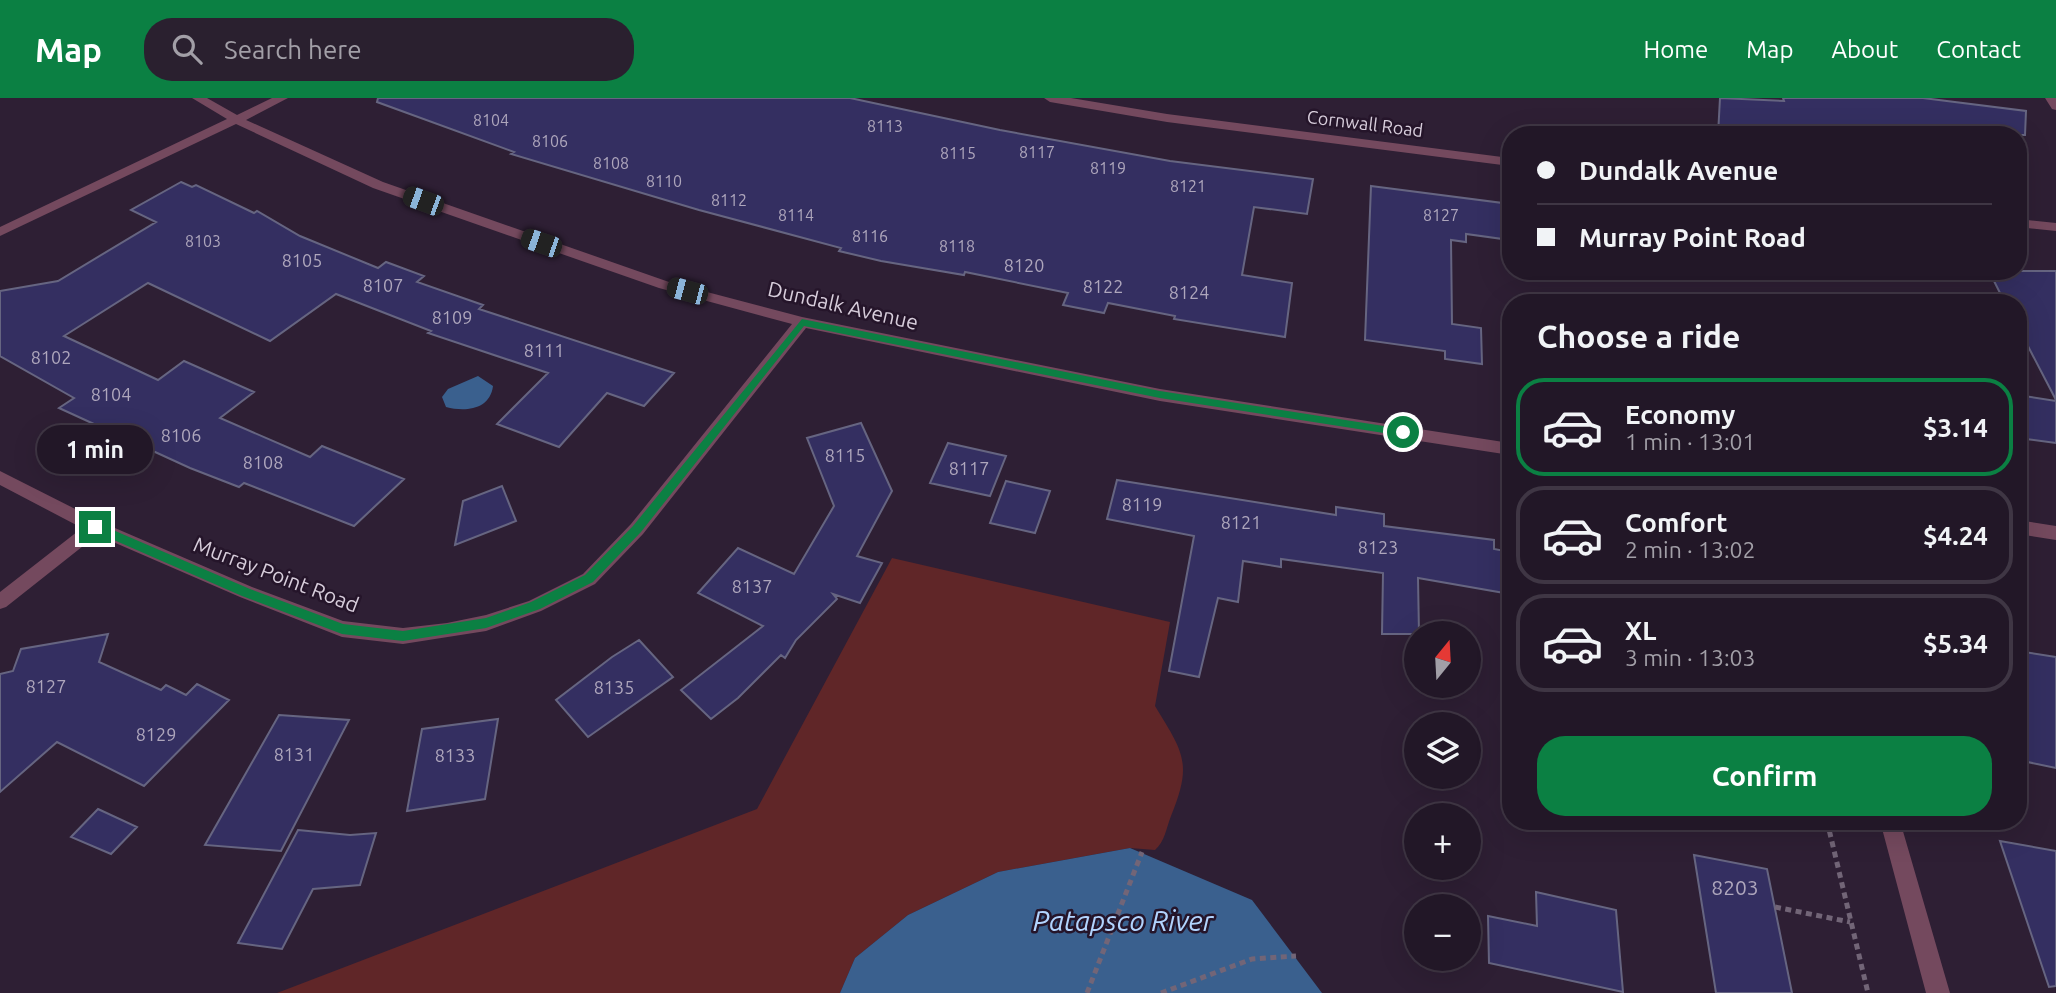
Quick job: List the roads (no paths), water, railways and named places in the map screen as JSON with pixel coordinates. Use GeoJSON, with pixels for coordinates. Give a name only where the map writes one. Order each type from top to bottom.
{"type":"FeatureCollection","features":[{"type":"Feature","properties":{"kind":"street","name":"Dundalk Avenue"},"geometry":{"type":"LineString","coordinates":[[198,98],[237,120],[378,185],[664,285],[802,322],[1160,395],[1502,448]]}},
{"type":"Feature","properties":{"kind":"street"},"geometry":{"type":"LineString","coordinates":[[0,232],[39,211],[282,98]]}},
{"type":"Feature","properties":{"kind":"street","name":"Cornwall Road"},"geometry":{"type":"LineString","coordinates":[[1050,98],[1167,118],[1502,161]]}},
{"type":"Feature","properties":{"kind":"street"},"geometry":{"type":"LineString","coordinates":[[2051,98],[2056,106]]}},
{"type":"Feature","properties":{"kind":"street"},"geometry":{"type":"LineString","coordinates":[[2027,224],[2056,227]]}},
{"type":"Feature","properties":{"kind":"street","name":"Murray Point Road"},"geometry":{"type":"LineString","coordinates":[[0,477],[95,527],[246,592],[342,629],[403,636],[486,623],[535,606],[589,579],[637,529],[802,322]]}},
{"type":"Feature","properties":{"kind":"street"},"geometry":{"type":"LineString","coordinates":[[0,602],[95,527]]}},
{"type":"Feature","properties":{"kind":"street"},"geometry":{"type":"LineString","coordinates":[[2027,528],[2056,533]]}},
{"type":"Feature","properties":{"kind":"street"},"geometry":{"type":"LineString","coordinates":[[1893,830],[1938,993]]}},
{"type":"Feature","properties":{"kind":"water"},"geometry":{"type":"Polygon","coordinates":[[[478,376],[493,386],[491,394],[482,405],[468,409],[446,407],[442,397],[448,389],[478,376]]]}},
{"type":"Feature","properties":{"kind":"water","name":"Patapsco River"},"geometry":{"type":"Polygon","coordinates":[[[1130,848],[1252,900],[1322,993],[840,993],[855,958],[908,915],[998,872],[1130,848]]]}}]}
